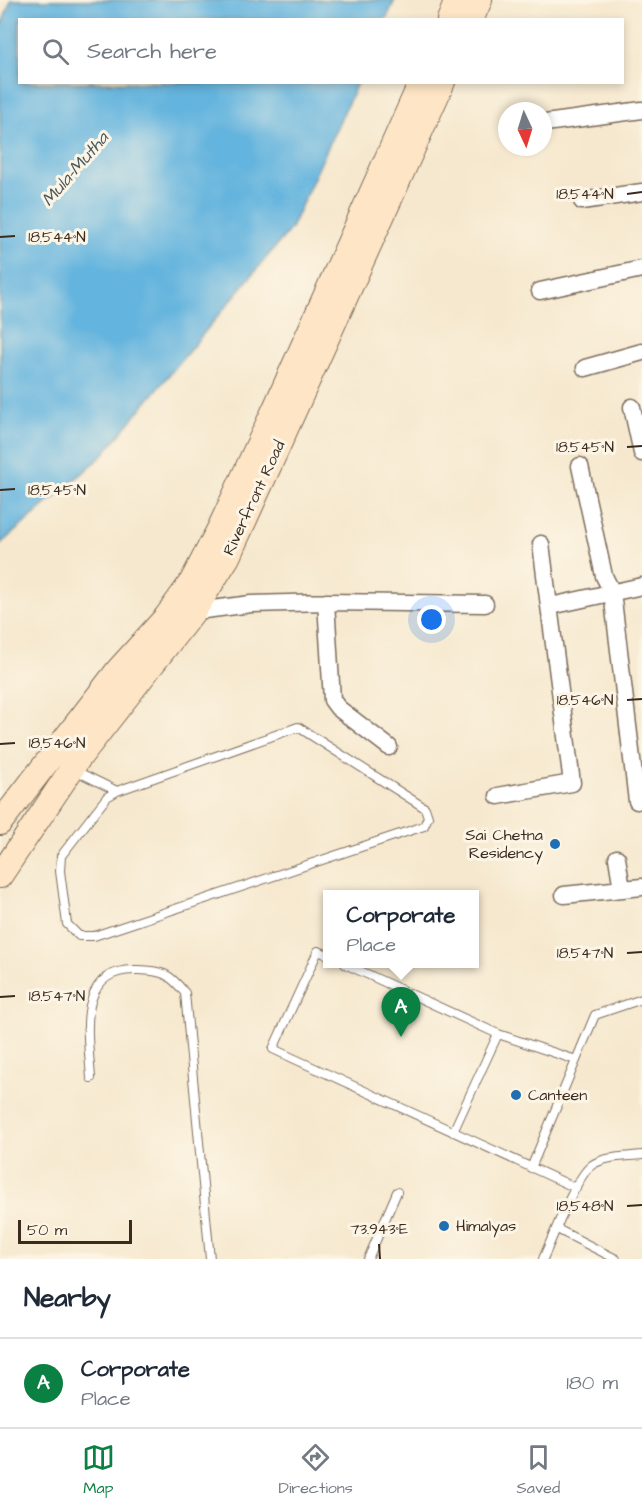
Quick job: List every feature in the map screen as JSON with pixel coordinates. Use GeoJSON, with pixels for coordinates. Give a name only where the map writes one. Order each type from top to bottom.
{"type":"FeatureCollection","features":[{"type":"Feature","properties":{"kind":"street"},"geometry":{"type":"LineString","coordinates":[[455,18],[474,11]]}},
{"type":"Feature","properties":{"kind":"street","name":"Riverfront Road"},"geometry":{"type":"LineString","coordinates":[[0,823],[118,670],[166,617],[192,581],[219,529],[420,84]]}},
{"type":"Feature","properties":{"kind":"street","name":"Riverfront Road"},"geometry":{"type":"LineString","coordinates":[[0,876],[72,769],[194,611],[228,556],[249,516],[442,84]]}},
{"type":"Feature","properties":{"kind":"street"},"geometry":{"type":"LineString","coordinates":[[552,122],[642,110]]}},
{"type":"Feature","properties":{"kind":"street"},"geometry":{"type":"LineString","coordinates":[[582,201],[642,192]]}},
{"type":"Feature","properties":{"kind":"street"},"geometry":{"type":"LineString","coordinates":[[540,291],[642,269]]}},
{"type":"Feature","properties":{"kind":"street"},"geometry":{"type":"LineString","coordinates":[[585,368],[642,352]]}},
{"type":"Feature","properties":{"kind":"street"},"geometry":{"type":"LineString","coordinates":[[632,407],[642,453]]}},
{"type":"Feature","properties":{"kind":"street"},"geometry":{"type":"LineString","coordinates":[[580,466],[604,576],[612,592],[637,801]]}},
{"type":"Feature","properties":{"kind":"street"},"geometry":{"type":"LineString","coordinates":[[498,796],[572,783],[551,606],[541,544]]}},
{"type":"Feature","properties":{"kind":"street"},"geometry":{"type":"LineString","coordinates":[[551,606],[642,586]]}},
{"type":"Feature","properties":{"kind":"street"},"geometry":{"type":"LineString","coordinates":[[166,617],[251,604],[326,602],[484,604]]}},
{"type":"Feature","properties":{"kind":"street"},"geometry":{"type":"LineString","coordinates":[[326,602],[332,700],[338,708],[389,747]]}},
{"type":"Feature","properties":{"kind":"street"},"geometry":{"type":"LineString","coordinates":[[617,858],[622,889]]}},
{"type":"Feature","properties":{"kind":"street"},"geometry":{"type":"LineString","coordinates":[[564,895],[642,887]]}},
{"type":"Feature","properties":{"kind":"lane"},"geometry":{"type":"LineString","coordinates":[[72,769],[117,791],[298,727],[425,807],[428,817],[424,826],[94,936],[79,936],[67,924],[60,871],[61,856],[107,797],[117,791]]}},
{"type":"Feature","properties":{"kind":"lane"},"geometry":{"type":"LineString","coordinates":[[323,953],[318,951],[273,1049],[576,1188]]}},
{"type":"Feature","properties":{"kind":"lane"},"geometry":{"type":"LineString","coordinates":[[356,968],[498,1034],[576,1060]]}},
{"type":"Feature","properties":{"kind":"lane"},"geometry":{"type":"LineString","coordinates":[[91,1078],[87,1014],[95,989],[107,974],[128,969],[154,970],[171,975],[185,993],[210,1259]]}},
{"type":"Feature","properties":{"kind":"lane"},"geometry":{"type":"LineString","coordinates":[[531,1168],[595,1015],[642,999]]}},
{"type":"Feature","properties":{"kind":"lane"},"geometry":{"type":"LineString","coordinates":[[453,1132],[498,1034]]}},
{"type":"Feature","properties":{"kind":"lane"},"geometry":{"type":"LineString","coordinates":[[543,1259],[576,1188],[592,1165],[608,1159],[642,1155]]}},
{"type":"Feature","properties":{"kind":"lane"},"geometry":{"type":"LineString","coordinates":[[368,1259],[397,1192]]}},
{"type":"Feature","properties":{"kind":"lane"},"geometry":{"type":"LineString","coordinates":[[557,1229],[616,1259]]}},
{"type":"Feature","properties":{"kind":"water","name":"Mula-Mutha"},"geometry":{"type":"Polygon","coordinates":[[[11,0],[395,0],[386,18],[18,18],[18,84],[357,84],[291,228],[101,457],[0,544],[0,29],[11,0]]]}},
{"type":"Feature","properties":{"kind":"place","name":"Sai Chetna Residency"},"geometry":{"type":"Point","coordinates":[555,844]}},
{"type":"Feature","properties":{"kind":"place","name":"Corporate"},"geometry":{"type":"Point","coordinates":[401,1037]}},
{"type":"Feature","properties":{"kind":"place","name":"Canteen"},"geometry":{"type":"Point","coordinates":[516,1095]}},
{"type":"Feature","properties":{"kind":"place","name":"Himalyas"},"geometry":{"type":"Point","coordinates":[444,1226]}}]}
